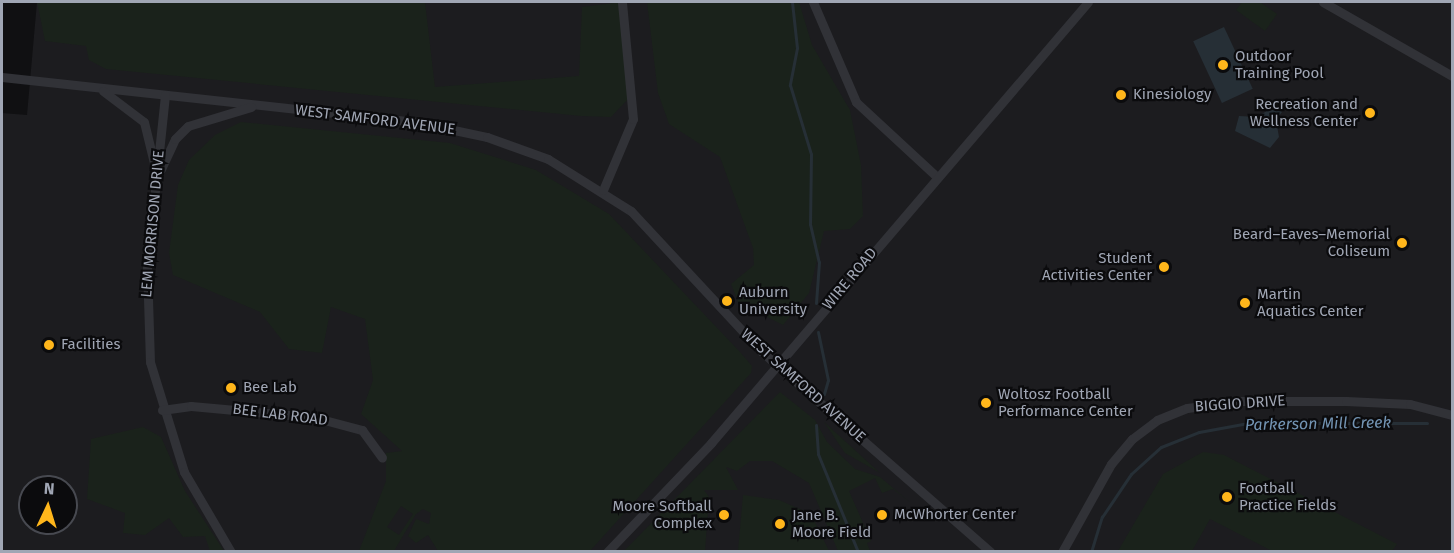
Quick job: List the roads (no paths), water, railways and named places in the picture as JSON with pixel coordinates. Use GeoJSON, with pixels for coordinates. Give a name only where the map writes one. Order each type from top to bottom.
{"type":"FeatureCollection","features":[{"type":"Feature","properties":{"kind":"street"},"geometry":{"type":"LineString","coordinates":[[603,190],[633,119],[622,2]]}},
{"type":"Feature","properties":{"kind":"street"},"geometry":{"type":"LineString","coordinates":[[813,2],[856,102],[936,176]]}},
{"type":"Feature","properties":{"kind":"street","name":"WIRE ROAD"},"geometry":{"type":"LineString","coordinates":[[607,552],[777,366],[936,176],[1088,2]]}},
{"type":"Feature","properties":{"kind":"street"},"geometry":{"type":"LineString","coordinates":[[1323,2],[1452,76]]}},
{"type":"Feature","properties":{"kind":"street","name":"WEST SAMFORD AVENUE"},"geometry":{"type":"LineString","coordinates":[[2,77],[477,134],[548,159],[603,190],[647,226],[777,366],[991,552]]}},
{"type":"Feature","properties":{"kind":"street"},"geometry":{"type":"LineString","coordinates":[[98,88],[144,122],[152,141],[156,180]]}},
{"type":"Feature","properties":{"kind":"street","name":"LEM MORRISON DRIVE"},"geometry":{"type":"LineString","coordinates":[[165,95],[146,314],[162,410],[184,472],[231,552]]}},
{"type":"Feature","properties":{"kind":"street"},"geometry":{"type":"LineString","coordinates":[[156,180],[175,139],[188,126],[258,106]]}},
{"type":"Feature","properties":{"kind":"street","name":"BIGGIO DRIVE"},"geometry":{"type":"LineString","coordinates":[[1062,552],[1125,448],[1157,420],[1187,408],[1218,402],[1335,400],[1410,404],[1452,415]]}},
{"type":"Feature","properties":{"kind":"street","name":"BEE LAB ROAD"},"geometry":{"type":"LineString","coordinates":[[162,410],[191,406],[323,419],[362,430],[382,458]]}},
{"type":"Feature","properties":{"kind":"waterway","name":"Parkerson Mill Creek"},"geometry":{"type":"LineString","coordinates":[[792,2],[797,48],[790,85],[811,154],[810,224],[819,262],[816,303]]}},
{"type":"Feature","properties":{"kind":"waterway","name":"Parkerson Mill Creek"},"geometry":{"type":"LineString","coordinates":[[818,332],[828,380],[824,394]]}},
{"type":"Feature","properties":{"kind":"waterway","name":"Parkerson Mill Creek"},"geometry":{"type":"LineString","coordinates":[[1091,552],[1102,517],[1131,474],[1161,447],[1199,432],[1248,423],[1427,423]]}},
{"type":"Feature","properties":{"kind":"waterway","name":"Parkerson Mill Creek"},"geometry":{"type":"LineString","coordinates":[[816,425],[818,454],[858,552]]}},
{"type":"Feature","properties":{"kind":"place","name":"Outdoor Training Pool"},"geometry":{"type":"Point","coordinates":[1223,65]}},
{"type":"Feature","properties":{"kind":"place","name":"Kinesiology"},"geometry":{"type":"Point","coordinates":[1121,95]}},
{"type":"Feature","properties":{"kind":"place","name":"Recreation and Wellness Center"},"geometry":{"type":"Point","coordinates":[1370,113]}},
{"type":"Feature","properties":{"kind":"place","name":"Beard–Eaves–Memorial Coliseum"},"geometry":{"type":"Point","coordinates":[1402,243]}},
{"type":"Feature","properties":{"kind":"place","name":"Student Activities Center"},"geometry":{"type":"Point","coordinates":[1164,267]}},
{"type":"Feature","properties":{"kind":"place","name":"Auburn University"},"geometry":{"type":"Point","coordinates":[727,301]}},
{"type":"Feature","properties":{"kind":"place","name":"Martin Aquatics Center"},"geometry":{"type":"Point","coordinates":[1245,303]}},
{"type":"Feature","properties":{"kind":"place","name":"Facilities"},"geometry":{"type":"Point","coordinates":[49,345]}},
{"type":"Feature","properties":{"kind":"place","name":"Bee Lab"},"geometry":{"type":"Point","coordinates":[231,388]}},
{"type":"Feature","properties":{"kind":"place","name":"Woltosz Football Performance Center"},"geometry":{"type":"Point","coordinates":[986,403]}},
{"type":"Feature","properties":{"kind":"place","name":"Football Practice Fields"},"geometry":{"type":"Point","coordinates":[1227,497]}},
{"type":"Feature","properties":{"kind":"place","name":"Moore Softball Complex"},"geometry":{"type":"Point","coordinates":[724,515]}},
{"type":"Feature","properties":{"kind":"place","name":"McWhorter Center"},"geometry":{"type":"Point","coordinates":[882,515]}},
{"type":"Feature","properties":{"kind":"place","name":"Jane B. Moore Field"},"geometry":{"type":"Point","coordinates":[780,524]}}]}
